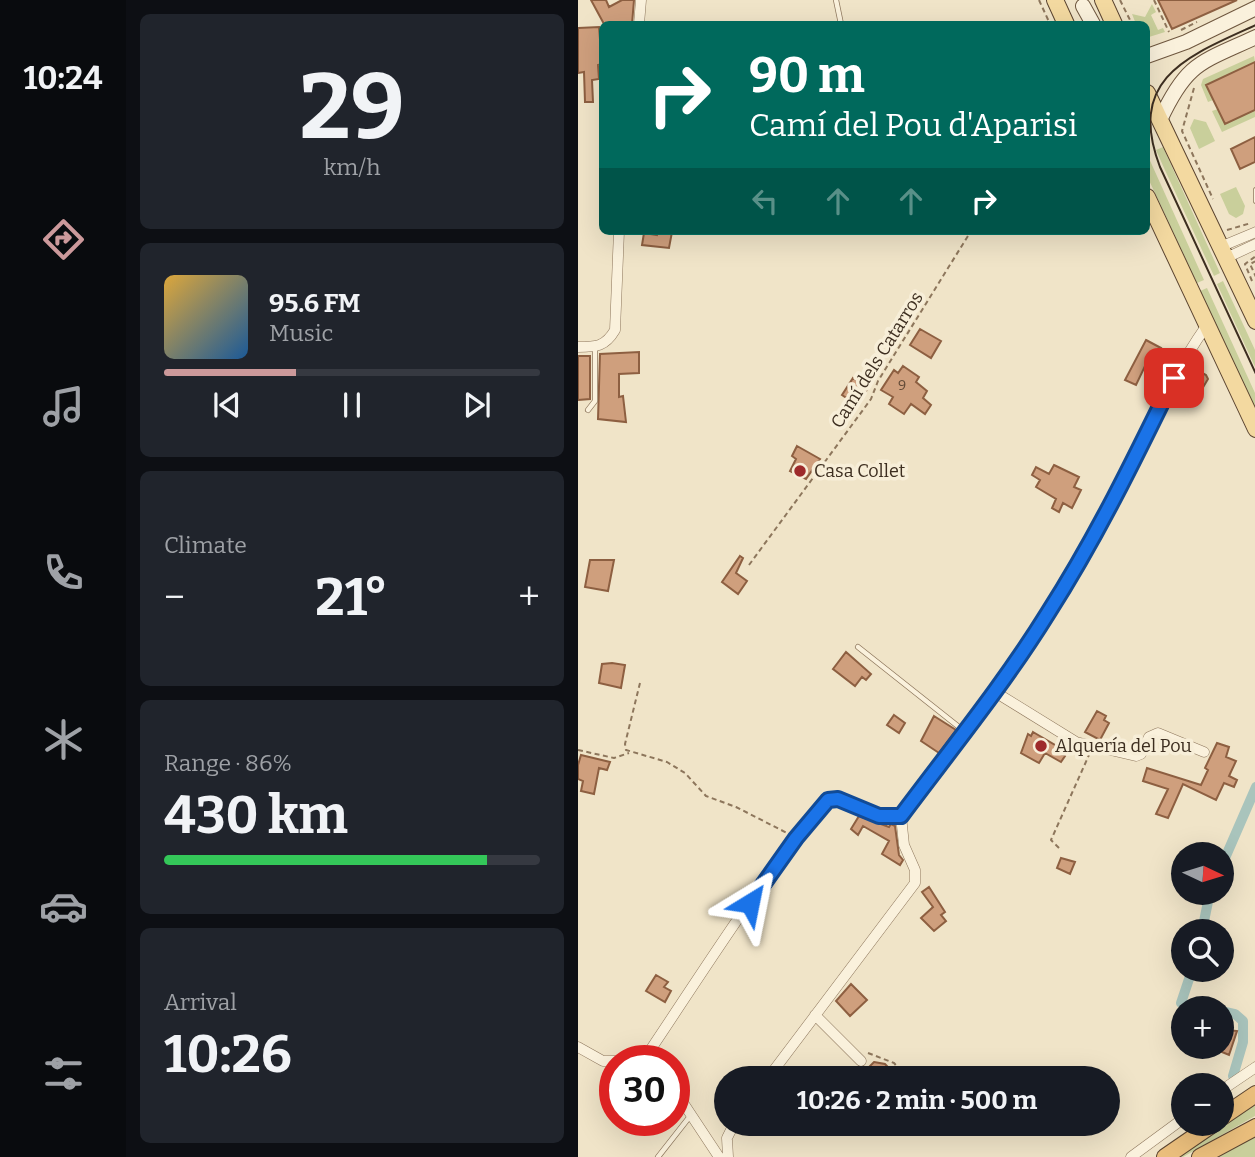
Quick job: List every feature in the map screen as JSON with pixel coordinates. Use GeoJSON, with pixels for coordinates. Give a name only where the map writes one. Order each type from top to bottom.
{"type":"FeatureCollection","features":[{"type":"Feature","properties":{"kind":"highway"},"geometry":{"type":"LineString","coordinates":[[1234,1109],[1255,1094]]}},
{"type":"Feature","properties":{"kind":"highway"},"geometry":{"type":"LineString","coordinates":[[1200,1157],[1255,1127]]}},
{"type":"Feature","properties":{"kind":"highway"},"geometry":{"type":"LineString","coordinates":[[1165,1157],[1196,1136]]}},
{"type":"Feature","properties":{"kind":"main road"},"geometry":{"type":"LineString","coordinates":[[1055,0],[1065,21]]}},
{"type":"Feature","properties":{"kind":"main road"},"geometry":{"type":"LineString","coordinates":[[1103,0],[1113,21]]}},
{"type":"Feature","properties":{"kind":"main road"},"geometry":{"type":"LineString","coordinates":[[1083,6],[1091,21]]}},
{"type":"Feature","properties":{"kind":"main road"},"geometry":{"type":"LineString","coordinates":[[1150,54],[1186,42],[1255,8]]}},
{"type":"Feature","properties":{"kind":"main road"},"geometry":{"type":"LineString","coordinates":[[1160,120],[1174,89],[1187,72],[1255,37]]}},
{"type":"Feature","properties":{"kind":"main road"},"geometry":{"type":"LineString","coordinates":[[1150,99],[1255,321]]}},
{"type":"Feature","properties":{"kind":"main road"},"geometry":{"type":"LineString","coordinates":[[1150,204],[1255,429]]}},
{"type":"Feature","properties":{"kind":"street"},"geometry":{"type":"LineString","coordinates":[[639,21],[641,0]]}},
{"type":"Feature","properties":{"kind":"street"},"geometry":{"type":"LineString","coordinates":[[1223,253],[1255,230]]}},
{"type":"Feature","properties":{"kind":"street"},"geometry":{"type":"LineString","coordinates":[[578,347],[595,347],[608,342],[615,330],[619,235]]}},
{"type":"Feature","properties":{"kind":"street"},"geometry":{"type":"LineString","coordinates":[[1223,253],[1255,244]]}},
{"type":"Feature","properties":{"kind":"street"},"geometry":{"type":"LineString","coordinates":[[777,1066],[915,883],[915,870],[904,845],[901,816],[996,692],[1049,613],[1099,527],[1174,378],[1206,325]]}},
{"type":"Feature","properties":{"kind":"street"},"geometry":{"type":"LineString","coordinates":[[996,692],[1076,742],[1136,756],[1141,754],[1149,737],[1158,733],[1204,752]]}},
{"type":"Feature","properties":{"kind":"street"},"geometry":{"type":"LineString","coordinates":[[659,1045],[796,838],[828,800],[838,799],[879,816],[901,816]]}},
{"type":"Feature","properties":{"kind":"street"},"geometry":{"type":"LineString","coordinates":[[815,1016],[862,1056]]}},
{"type":"Feature","properties":{"kind":"street"},"geometry":{"type":"LineString","coordinates":[[578,1047],[599,1058]]}},
{"type":"Feature","properties":{"kind":"street"},"geometry":{"type":"LineString","coordinates":[[1234,1082],[1255,1067]]}},
{"type":"Feature","properties":{"kind":"street"},"geometry":{"type":"LineString","coordinates":[[690,1111],[719,1157]]}},
{"type":"Feature","properties":{"kind":"street"},"geometry":{"type":"LineString","coordinates":[[1131,1157],[1171,1128]]}},
{"type":"Feature","properties":{"kind":"street"},"geometry":{"type":"LineString","coordinates":[[728,1136],[728,1157]]}},
{"type":"Feature","properties":{"kind":"lane"},"geometry":{"type":"LineString","coordinates":[[836,0],[840,21]]}},
{"type":"Feature","properties":{"kind":"lane"},"geometry":{"type":"LineString","coordinates":[[1255,190],[1255,201]]}},
{"type":"Feature","properties":{"kind":"lane"},"geometry":{"type":"LineString","coordinates":[[588,410],[594,401],[595,347]]}},
{"type":"Feature","properties":{"kind":"lane"},"geometry":{"type":"LineString","coordinates":[[858,647],[965,732]]}},
{"type":"Feature","properties":{"kind":"lane"},"geometry":{"type":"LineString","coordinates":[[658,1157],[692,1114]]}},
{"type":"Feature","properties":{"kind":"path"},"geometry":{"type":"LineString","coordinates":[[1039,0],[1049,21]]}},
{"type":"Feature","properties":{"kind":"path"},"geometry":{"type":"LineString","coordinates":[[1120,0],[1130,21]]}},
{"type":"Feature","properties":{"kind":"path"},"geometry":{"type":"LineString","coordinates":[[1154,0],[1169,32]]}},
{"type":"Feature","properties":{"kind":"path"},"geometry":{"type":"LineString","coordinates":[[1161,39],[1181,30],[1186,42]]}},
{"type":"Feature","properties":{"kind":"path"},"geometry":{"type":"LineString","coordinates":[[1194,83],[1182,131],[1215,205]]}},
{"type":"Feature","properties":{"kind":"path"},"geometry":{"type":"LineString","coordinates":[[1177,123],[1182,123]]}},
{"type":"Feature","properties":{"kind":"path"},"geometry":{"type":"LineString","coordinates":[[1227,230],[1250,222],[1255,230]]}},
{"type":"Feature","properties":{"kind":"path","name":"Camí dels Catarros"},"geometry":{"type":"LineString","coordinates":[[749,565],[871,399],[878,381],[969,235]]}},
{"type":"Feature","properties":{"kind":"path"},"geometry":{"type":"LineString","coordinates":[[1255,256],[1245,264],[1255,289]]}},
{"type":"Feature","properties":{"kind":"path"},"geometry":{"type":"LineString","coordinates":[[1255,261],[1250,264],[1255,276]]}},
{"type":"Feature","properties":{"kind":"path"},"geometry":{"type":"LineString","coordinates":[[630,753],[625,744],[640,683]]}},
{"type":"Feature","properties":{"kind":"path"},"geometry":{"type":"LineString","coordinates":[[1059,848],[1050,840],[1091,752],[1089,744]]}},
{"type":"Feature","properties":{"kind":"path"},"geometry":{"type":"LineString","coordinates":[[578,750],[614,758],[630,753],[678,767],[706,796],[736,807],[796,838]]}},
{"type":"Feature","properties":{"kind":"path"},"geometry":{"type":"LineString","coordinates":[[862,1056],[894,1063],[897,1066]]}},
{"type":"Feature","properties":{"kind":"green space"},"geometry":{"type":"Polygon","coordinates":[[[1152,4],[1156,12],[1151,15],[1158,30],[1163,28],[1165,32],[1150,37],[1150,21],[1135,21],[1132,14],[1145,17],[1152,4]]]}},
{"type":"Feature","properties":{"kind":"green space"},"geometry":{"type":"Polygon","coordinates":[[[1254,56],[1255,62],[1207,84],[1213,100],[1208,102],[1201,85],[1203,79],[1254,56]]]}},
{"type":"Feature","properties":{"kind":"green space"},"geometry":{"type":"Polygon","coordinates":[[[1218,109],[1225,124],[1255,110],[1255,117],[1222,132],[1212,111],[1218,109]]]}},
{"type":"Feature","properties":{"kind":"green space"},"geometry":{"type":"Polygon","coordinates":[[[1194,119],[1206,122],[1215,141],[1199,149],[1190,128],[1194,119]]]}},
{"type":"Feature","properties":{"kind":"green space"},"geometry":{"type":"Polygon","coordinates":[[[1163,147],[1220,273],[1214,276],[1156,150],[1163,147]]]}},
{"type":"Feature","properties":{"kind":"green space"},"geometry":{"type":"Polygon","coordinates":[[[1150,161],[1204,280],[1197,283],[1150,182],[1150,161]]]}},
{"type":"Feature","properties":{"kind":"green space"},"geometry":{"type":"Polygon","coordinates":[[[1236,187],[1245,206],[1243,214],[1236,218],[1229,214],[1220,194],[1236,187]]]}},
{"type":"Feature","properties":{"kind":"green space"},"geometry":{"type":"Polygon","coordinates":[[[1223,281],[1255,350],[1255,367],[1217,284],[1223,281]]]}},
{"type":"Feature","properties":{"kind":"green space"},"geometry":{"type":"Polygon","coordinates":[[[1207,288],[1255,393],[1255,412],[1200,291],[1207,288]]]}},
{"type":"Feature","properties":{"kind":"green space"},"geometry":{"type":"Polygon","coordinates":[[[1255,1102],[1255,1116],[1234,1128],[1234,1117],[1255,1102]]]}},
{"type":"Feature","properties":{"kind":"green space"},"geometry":{"type":"Polygon","coordinates":[[[1255,1133],[1255,1157],[1212,1157],[1255,1133]]]}},
{"type":"Feature","properties":{"kind":"green space"},"geometry":{"type":"Polygon","coordinates":[[[1207,1136],[1220,1136],[1183,1157],[1177,1157],[1207,1136]]]}},
{"type":"Feature","properties":{"kind":"building"},"geometry":{"type":"Polygon","coordinates":[[[591,0],[606,0],[609,7],[622,0],[634,0],[632,21],[602,21],[591,0]]]}},
{"type":"Feature","properties":{"kind":"building"},"geometry":{"type":"Polygon","coordinates":[[[1158,0],[1237,0],[1172,29],[1158,0]]]}},
{"type":"Feature","properties":{"kind":"building"},"geometry":{"type":"Polygon","coordinates":[[[599,27],[599,79],[592,80],[593,102],[585,102],[584,72],[578,73],[578,28],[599,27]]]}},
{"type":"Feature","properties":{"kind":"building"},"geometry":{"type":"Polygon","coordinates":[[[1255,62],[1255,110],[1225,124],[1206,85],[1255,62]]]}},
{"type":"Feature","properties":{"kind":"building"},"geometry":{"type":"Polygon","coordinates":[[[1255,137],[1255,162],[1240,169],[1231,149],[1255,137]]]}},
{"type":"Feature","properties":{"kind":"building"},"geometry":{"type":"Polygon","coordinates":[[[644,235],[671,235],[669,248],[642,245],[644,235]]]}},
{"type":"Feature","properties":{"kind":"building"},"geometry":{"type":"Polygon","coordinates":[[[920,329],[941,341],[931,358],[910,345],[920,329]]]}},
{"type":"Feature","properties":{"kind":"building"},"geometry":{"type":"Polygon","coordinates":[[[1146,340],[1161,348],[1158,353],[1170,359],[1163,374],[1145,366],[1136,385],[1125,380],[1146,340]]]}},
{"type":"Feature","properties":{"kind":"building"},"geometry":{"type":"Polygon","coordinates":[[[639,352],[639,373],[619,374],[619,397],[623,396],[626,422],[598,419],[600,354],[639,352]]]}},
{"type":"Feature","properties":{"kind":"building"},"geometry":{"type":"Polygon","coordinates":[[[578,356],[590,356],[590,399],[578,400],[578,356]]]}},
{"type":"Feature","properties":{"kind":"building"},"geometry":{"type":"Polygon","coordinates":[[[903,366],[919,377],[916,382],[927,391],[923,398],[931,405],[925,414],[911,404],[904,414],[889,404],[893,397],[881,390],[894,370],[898,373],[903,366]]]}},
{"type":"Feature","properties":{"kind":"building"},"geometry":{"type":"Polygon","coordinates":[[[1189,366],[1206,375],[1208,379],[1202,389],[1182,381],[1189,366]]]}},
{"type":"Feature","properties":{"kind":"building"},"geometry":{"type":"Polygon","coordinates":[[[853,378],[868,388],[857,405],[842,395],[853,378]]]}},
{"type":"Feature","properties":{"kind":"building"},"geometry":{"type":"Polygon","coordinates":[[[797,446],[820,459],[806,479],[790,471],[796,459],[792,456],[797,446]]]}},
{"type":"Feature","properties":{"kind":"building"},"geometry":{"type":"Polygon","coordinates":[[[1054,465],[1079,477],[1074,487],[1081,490],[1072,508],[1063,503],[1059,512],[1052,508],[1056,499],[1036,487],[1040,480],[1032,475],[1036,467],[1049,474],[1054,465]]]}},
{"type":"Feature","properties":{"kind":"building"},"geometry":{"type":"Polygon","coordinates":[[[740,556],[743,558],[736,573],[747,581],[738,594],[722,582],[740,556]]]}},
{"type":"Feature","properties":{"kind":"building"},"geometry":{"type":"Polygon","coordinates":[[[590,560],[614,560],[608,591],[585,587],[590,560]]]}},
{"type":"Feature","properties":{"kind":"building"},"geometry":{"type":"Polygon","coordinates":[[[846,652],[871,674],[866,680],[862,677],[855,686],[833,669],[846,652]]]}},
{"type":"Feature","properties":{"kind":"building"},"geometry":{"type":"Polygon","coordinates":[[[602,664],[625,665],[621,688],[599,683],[602,664]]]}},
{"type":"Feature","properties":{"kind":"building"},"geometry":{"type":"Polygon","coordinates":[[[1097,711],[1106,716],[1104,720],[1109,723],[1100,740],[1085,732],[1097,711]]]}},
{"type":"Feature","properties":{"kind":"building"},"geometry":{"type":"Polygon","coordinates":[[[894,715],[905,723],[899,733],[887,725],[894,715]]]}},
{"type":"Feature","properties":{"kind":"building"},"geometry":{"type":"Polygon","coordinates":[[[934,716],[956,730],[939,753],[921,741],[934,716]]]}},
{"type":"Feature","properties":{"kind":"building","name":"Alquería del Pou"},"geometry":{"type":"Polygon","coordinates":[[[1033,732],[1060,748],[1058,752],[1065,756],[1061,762],[1045,753],[1039,763],[1021,753],[1028,734],[1031,736],[1033,732]]]}},
{"type":"Feature","properties":{"kind":"building"},"geometry":{"type":"Polygon","coordinates":[[[1217,743],[1229,747],[1226,757],[1236,761],[1229,776],[1237,780],[1234,787],[1224,783],[1216,800],[1183,784],[1168,818],[1156,814],[1168,789],[1143,781],[1147,768],[1201,785],[1208,770],[1205,768],[1217,743]]]}},
{"type":"Feature","properties":{"kind":"building"},"geometry":{"type":"Polygon","coordinates":[[[581,755],[610,762],[607,770],[599,768],[594,794],[581,791],[583,781],[578,779],[578,765],[581,755]]]}},
{"type":"Feature","properties":{"kind":"building"},"geometry":{"type":"Polygon","coordinates":[[[859,816],[889,827],[891,824],[895,826],[899,855],[903,860],[900,865],[882,854],[889,841],[863,826],[858,835],[851,829],[859,816]]]}},
{"type":"Feature","properties":{"kind":"building"},"geometry":{"type":"Polygon","coordinates":[[[1061,858],[1075,862],[1070,874],[1057,868],[1061,858]]]}},
{"type":"Feature","properties":{"kind":"building"},"geometry":{"type":"Polygon","coordinates":[[[929,887],[945,912],[941,915],[946,921],[934,931],[921,918],[933,907],[922,892],[929,887]]]}},
{"type":"Feature","properties":{"kind":"building"},"geometry":{"type":"Polygon","coordinates":[[[656,975],[668,982],[664,987],[671,991],[665,1002],[646,991],[656,975]]]}},
{"type":"Feature","properties":{"kind":"building"},"geometry":{"type":"Polygon","coordinates":[[[851,984],[867,1000],[850,1016],[836,1001],[851,984]]]}},
{"type":"Feature","properties":{"kind":"building"},"geometry":{"type":"Polygon","coordinates":[[[874,1062],[887,1066],[870,1066],[874,1062]]]}},
{"type":"Feature","properties":{"kind":"waterway"},"geometry":{"type":"LineString","coordinates":[[1232,842],[1256,787]]}},
{"type":"Feature","properties":{"kind":"waterway"},"geometry":{"type":"LineString","coordinates":[[1204,919],[1207,905]]}},
{"type":"Feature","properties":{"kind":"waterway"},"geometry":{"type":"LineString","coordinates":[[1183,996],[1188,982]]}},
{"type":"Feature","properties":{"kind":"waterway"},"geometry":{"type":"LineString","coordinates":[[1234,1014],[1243,1021],[1243,1042],[1234,1073]]}},
{"type":"Feature","properties":{"kind":"tram line"},"geometry":{"type":"LineString","coordinates":[[1256,25],[1208,48],[1170,74],[1158,91],[1151,112],[1152,137],[1160,167],[1256,374]]}},
{"type":"Feature","properties":{"kind":"place","name":"Casa Collet"},"geometry":{"type":"Point","coordinates":[800,471]}},
{"type":"Feature","properties":{"kind":"place","name":"Alquería del Pou"},"geometry":{"type":"Point","coordinates":[1041,746]}},
{"type":"Feature","properties":{"kind":"route"},"geometry":{"type":"LineString","coordinates":[[750,903],[796,838],[828,800],[838,799],[879,816],[901,816],[996,692],[1049,613],[1099,527],[1174,378]]}}]}
